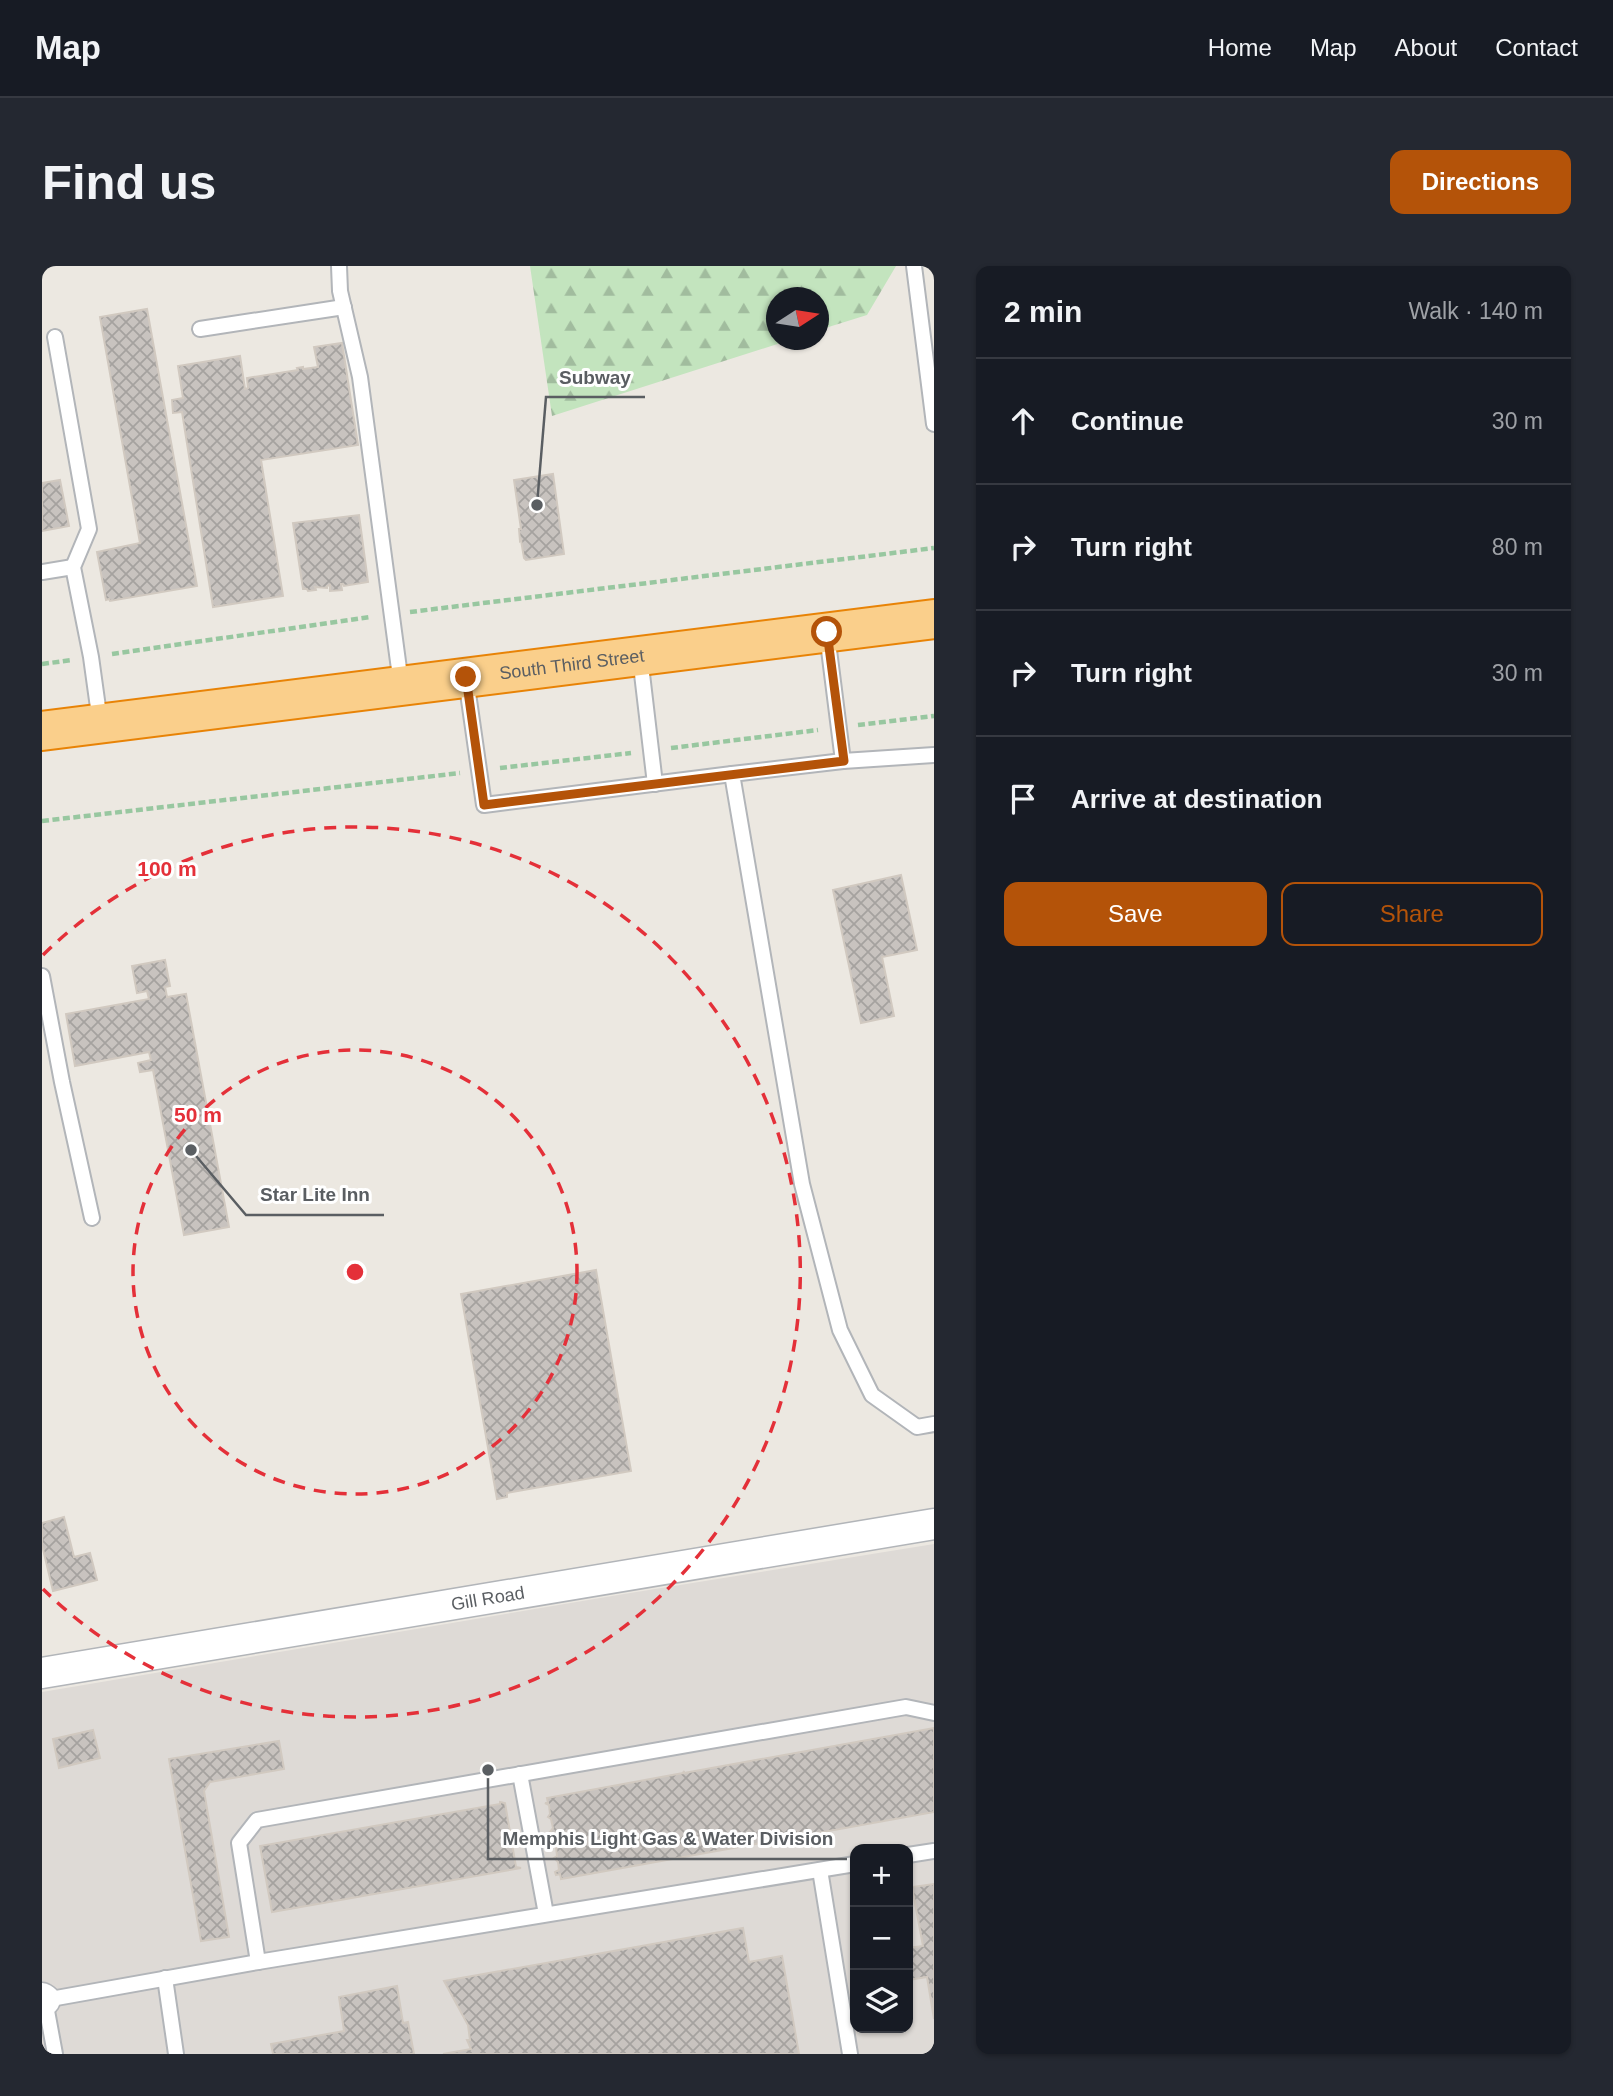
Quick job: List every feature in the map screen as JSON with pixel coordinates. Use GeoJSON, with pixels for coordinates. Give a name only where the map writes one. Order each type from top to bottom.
{"type":"FeatureCollection","features":[{"type":"Feature","properties":{"kind":"highway","name":"South Third Street"},"geometry":{"type":"LineString","coordinates":[[42,731],[934,619]]}},
{"type":"Feature","properties":{"kind":"street","name":"Gill Road"},"geometry":{"type":"LineString","coordinates":[[42,1673],[934,1524]]}},
{"type":"Feature","properties":{"kind":"lane"},"geometry":{"type":"LineString","coordinates":[[339,266],[340,291],[359,377],[401,685]]}},
{"type":"Feature","properties":{"kind":"lane"},"geometry":{"type":"LineString","coordinates":[[914,266],[934,424]]}},
{"type":"Feature","properties":{"kind":"lane"},"geometry":{"type":"LineString","coordinates":[[200,329],[344,307]]}},
{"type":"Feature","properties":{"kind":"lane"},"geometry":{"type":"LineString","coordinates":[[55,337],[89,529],[73,567],[101,723]]}},
{"type":"Feature","properties":{"kind":"lane"},"geometry":{"type":"LineString","coordinates":[[42,572],[73,567]]}},
{"type":"Feature","properties":{"kind":"lane"},"geometry":{"type":"LineString","coordinates":[[827,632],[844,761]]}},
{"type":"Feature","properties":{"kind":"lane"},"geometry":{"type":"LineString","coordinates":[[640,655],[655,784]]}},
{"type":"Feature","properties":{"kind":"lane"},"geometry":{"type":"LineString","coordinates":[[466,677],[484,805],[844,761],[934,755]]}},
{"type":"Feature","properties":{"kind":"lane"},"geometry":{"type":"LineString","coordinates":[[732,774],[802,1184],[840,1330],[872,1395],[917,1427],[934,1424]]}},
{"type":"Feature","properties":{"kind":"lane"},"geometry":{"type":"LineString","coordinates":[[42,976],[92,1218]]}},
{"type":"Feature","properties":{"kind":"lane"},"geometry":{"type":"LineString","coordinates":[[258,1962],[239,1843],[257,1820],[906,1707],[934,1713]]}},
{"type":"Feature","properties":{"kind":"lane"},"geometry":{"type":"LineString","coordinates":[[520,1774],[545,1914]]}},
{"type":"Feature","properties":{"kind":"lane"},"geometry":{"type":"LineString","coordinates":[[913,1854],[934,1851]]}},
{"type":"Feature","properties":{"kind":"lane"},"geometry":{"type":"LineString","coordinates":[[55,2054],[44,1999],[850,1865]]}},
{"type":"Feature","properties":{"kind":"lane"},"geometry":{"type":"LineString","coordinates":[[820,1870],[850,2054]]}},
{"type":"Feature","properties":{"kind":"lane"},"geometry":{"type":"LineString","coordinates":[[164,1978],[176,2054]]}},
{"type":"Feature","properties":{"kind":"path"},"geometry":{"type":"LineString","coordinates":[[42,664],[391,614],[934,548]]}},
{"type":"Feature","properties":{"kind":"shaded area"},"geometry":{"type":"Polygon","coordinates":[[[934,1544],[934,2054],[42,2054],[42,1692],[934,1544]]]}},
{"type":"Feature","properties":{"kind":"green space"},"geometry":{"type":"Polygon","coordinates":[[[530,266],[896,266],[867,315],[829,327],[829,287],[766,287],[766,348],[552,416],[530,266]]]}},
{"type":"Feature","properties":{"kind":"building"},"geometry":{"type":"Polygon","coordinates":[[[147,309],[197,586],[110,601],[106,600],[97,552],[140,543],[100,317],[147,309]]]}},
{"type":"Feature","properties":{"kind":"building"},"geometry":{"type":"Polygon","coordinates":[[[342,343],[358,445],[261,460],[283,596],[213,607],[182,412],[173,413],[172,400],[183,398],[178,366],[240,356],[245,389],[248,388],[247,378],[303,367],[318,367],[314,347],[342,343]]]}},
{"type":"Feature","properties":{"kind":"building"},"geometry":{"type":"Polygon","coordinates":[[[553,474],[564,554],[526,560],[520,541],[521,529],[514,480],[553,474]]]}},
{"type":"Feature","properties":{"kind":"building"},"geometry":{"type":"Polygon","coordinates":[[[60,480],[69,526],[42,531],[42,483],[60,480]]]}},
{"type":"Feature","properties":{"kind":"building"},"geometry":{"type":"Polygon","coordinates":[[[359,515],[368,582],[344,586],[341,584],[342,590],[330,591],[330,585],[327,588],[315,587],[316,590],[303,589],[293,523],[359,515]]]}},
{"type":"Feature","properties":{"kind":"building"},"geometry":{"type":"Polygon","coordinates":[[[901,875],[917,950],[882,957],[894,1016],[861,1023],[833,890],[901,875]]]}},
{"type":"Feature","properties":{"kind":"building"},"geometry":{"type":"Polygon","coordinates":[[[165,960],[170,986],[165,987],[167,997],[186,994],[229,1227],[184,1235],[153,1070],[140,1072],[138,1063],[151,1060],[149,1052],[75,1066],[66,1014],[149,999],[147,991],[137,993],[132,966],[165,960]]]}},
{"type":"Feature","properties":{"kind":"building"},"geometry":{"type":"Polygon","coordinates":[[[596,1270],[631,1471],[507,1493],[507,1497],[497,1499],[461,1294],[596,1270]]]}},
{"type":"Feature","properties":{"kind":"building"},"geometry":{"type":"Polygon","coordinates":[[[64,1517],[74,1557],[90,1553],[97,1580],[53,1591],[42,1545],[42,1523],[64,1517]]]}},
{"type":"Feature","properties":{"kind":"building"},"geometry":{"type":"Polygon","coordinates":[[[934,1728],[934,1812],[561,1879],[560,1874],[556,1875],[555,1872],[559,1870],[558,1862],[554,1858],[557,1856],[556,1847],[552,1844],[555,1842],[554,1834],[550,1832],[553,1828],[548,1817],[549,1805],[545,1803],[548,1803],[547,1798],[684,1771],[934,1728]]]}},
{"type":"Feature","properties":{"kind":"building"},"geometry":{"type":"Polygon","coordinates":[[[93,1730],[100,1758],[59,1768],[53,1739],[93,1730]]]}},
{"type":"Feature","properties":{"kind":"building"},"geometry":{"type":"Polygon","coordinates":[[[279,1741],[284,1769],[210,1782],[204,1791],[229,1937],[201,1941],[169,1759],[279,1741]]]}},
{"type":"Feature","properties":{"kind":"building"},"geometry":{"type":"Polygon","coordinates":[[[505,1803],[516,1867],[521,1868],[272,1912],[260,1846],[505,1803]]]}},
{"type":"Feature","properties":{"kind":"building"},"geometry":{"type":"Polygon","coordinates":[[[934,1884],[934,2019],[927,1977],[913,1979],[913,1947],[923,1946],[913,1887],[934,1884]]]}},
{"type":"Feature","properties":{"kind":"building"},"geometry":{"type":"Polygon","coordinates":[[[743,1928],[749,1962],[782,1956],[799,2054],[443,2054],[471,2049],[467,2040],[470,2040],[468,2025],[444,1981],[743,1928]]]}},
{"type":"Feature","properties":{"kind":"building"},"geometry":{"type":"Polygon","coordinates":[[[397,1986],[403,2023],[408,2022],[414,2054],[273,2054],[271,2044],[344,2031],[339,1997],[397,1986]]]}},
{"type":"Feature","properties":{"kind":"place","name":"Subway"},"geometry":{"type":"Point","coordinates":[537,505]}},
{"type":"Feature","properties":{"kind":"place","name":"Star Lite Inn"},"geometry":{"type":"Point","coordinates":[191,1150]}},
{"type":"Feature","properties":{"kind":"place","name":"Memphis Light Gas & Water Division"},"geometry":{"type":"Point","coordinates":[488,1770]}},
{"type":"Feature","properties":{"kind":"route"},"geometry":{"type":"LineString","coordinates":[[466,677],[484,805],[844,761],[827,632]]}}]}
